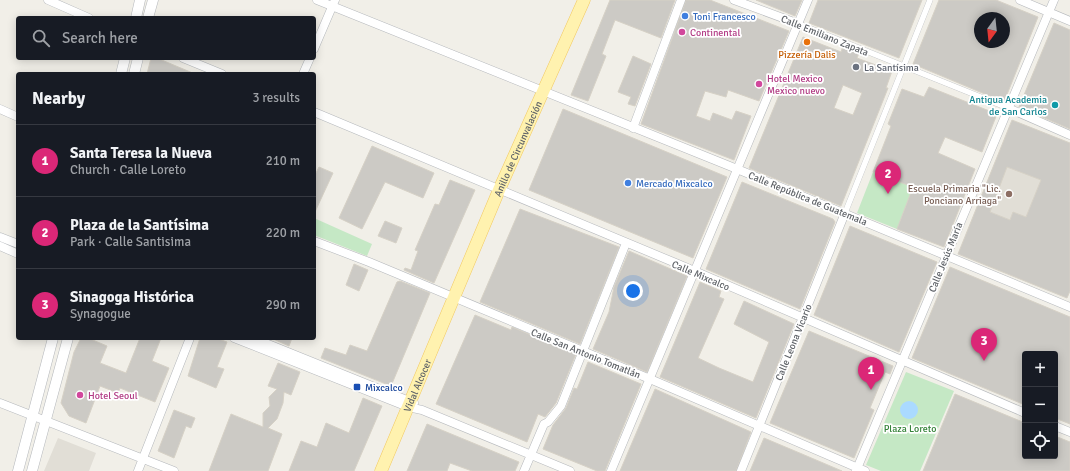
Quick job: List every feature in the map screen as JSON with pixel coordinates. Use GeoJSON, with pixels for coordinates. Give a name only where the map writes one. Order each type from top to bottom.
{"type":"FeatureCollection","features":[{"type":"Feature","properties":{"kind":"main road","name":"Anillo de Circunvalación"},"geometry":{"type":"LineString","coordinates":[[454,299],[499,190],[584,0]]}},
{"type":"Feature","properties":{"kind":"main road","name":"Vidal Alcocer"},"geometry":{"type":"LineString","coordinates":[[381,471],[454,299]]}},
{"type":"Feature","properties":{"kind":"street"},"geometry":{"type":"LineString","coordinates":[[48,0],[84,16]]}},
{"type":"Feature","properties":{"kind":"street"},"geometry":{"type":"LineString","coordinates":[[136,16],[140,0]]}},
{"type":"Feature","properties":{"kind":"street"},"geometry":{"type":"LineString","coordinates":[[149,16],[153,0]]}},
{"type":"Feature","properties":{"kind":"street","name":"Calle República de Guatemala"},"geometry":{"type":"LineString","coordinates":[[317,0],[333,3],[544,92],[737,169],[1069,305]]}},
{"type":"Feature","properties":{"kind":"street"},"geometry":{"type":"LineString","coordinates":[[633,128],[681,0]]}},
{"type":"Feature","properties":{"kind":"street","name":"Calle Emiliano Zapata"},"geometry":{"type":"LineString","coordinates":[[734,0],[799,24],[1008,108],[1070,135]]}},
{"type":"Feature","properties":{"kind":"street"},"geometry":{"type":"LineString","coordinates":[[611,471],[808,0]]}},
{"type":"Feature","properties":{"kind":"street"},"geometry":{"type":"LineString","coordinates":[[845,213],[930,0]]}},
{"type":"Feature","properties":{"kind":"street"},"geometry":{"type":"LineString","coordinates":[[1020,0],[1070,21]]}},
{"type":"Feature","properties":{"kind":"street","name":"Calle Jesús María"},"geometry":{"type":"LineString","coordinates":[[856,469],[903,361],[945,255],[1054,0]]}},
{"type":"Feature","properties":{"kind":"street"},"geometry":{"type":"LineString","coordinates":[[316,44],[333,3]]}},
{"type":"Feature","properties":{"kind":"street"},"geometry":{"type":"LineString","coordinates":[[122,72],[124,60]]}},
{"type":"Feature","properties":{"kind":"street"},"geometry":{"type":"LineString","coordinates":[[134,72],[138,60]]}},
{"type":"Feature","properties":{"kind":"street"},"geometry":{"type":"LineString","coordinates":[[188,60],[217,72]]}},
{"type":"Feature","properties":{"kind":"street"},"geometry":{"type":"LineString","coordinates":[[304,72],[309,60]]}},
{"type":"Feature","properties":{"kind":"street"},"geometry":{"type":"LineString","coordinates":[[0,109],[16,115]]}},
{"type":"Feature","properties":{"kind":"street","name":"Calle Mixcalco"},"geometry":{"type":"LineString","coordinates":[[316,113],[626,242],[802,319],[1022,412]]}},
{"type":"Feature","properties":{"kind":"street","name":"Calle Leona Vicario"},"geometry":{"type":"LineString","coordinates":[[741,471],[845,213]]}},
{"type":"Feature","properties":{"kind":"street"},"geometry":{"type":"LineString","coordinates":[[0,237],[16,243]]}},
{"type":"Feature","properties":{"kind":"street","name":"Calle San Antonio Tomatlán"},"geometry":{"type":"LineString","coordinates":[[316,242],[369,262],[454,299],[650,379],[759,425],[856,469],[865,471]]}},
{"type":"Feature","properties":{"kind":"street"},"geometry":{"type":"LineString","coordinates":[[524,471],[544,424],[548,422],[561,406],[626,242]]}},
{"type":"Feature","properties":{"kind":"street"},"geometry":{"type":"LineString","coordinates":[[0,246],[16,253]]}},
{"type":"Feature","properties":{"kind":"street"},"geometry":{"type":"LineString","coordinates":[[18,471],[52,340]]}},
{"type":"Feature","properties":{"kind":"street"},"geometry":{"type":"LineString","coordinates":[[32,471],[44,421],[67,340]]}},
{"type":"Feature","properties":{"kind":"street"},"geometry":{"type":"LineString","coordinates":[[138,471],[189,340]]}},
{"type":"Feature","properties":{"kind":"street"},"geometry":{"type":"LineString","coordinates":[[239,340],[410,404]]}},
{"type":"Feature","properties":{"kind":"street"},"geometry":{"type":"LineString","coordinates":[[258,340],[570,471]]}},
{"type":"Feature","properties":{"kind":"street"},"geometry":{"type":"LineString","coordinates":[[0,403],[174,471]]}},
{"type":"Feature","properties":{"kind":"street"},"geometry":{"type":"LineString","coordinates":[[1058,427],[1070,432]]}},
{"type":"Feature","properties":{"kind":"shaded area","name":"Escuela Primaria \"Lic. Ponciano Arriaga\""},"geometry":{"type":"Polygon","coordinates":[[[995,162],[1041,180],[1026,217],[1010,220],[977,207],[995,162]]]}},
{"type":"Feature","properties":{"kind":"shaded area"},"geometry":{"type":"Polygon","coordinates":[[[58,438],[96,453],[89,471],[44,471],[58,438]]]}},
{"type":"Feature","properties":{"kind":"green space"},"geometry":{"type":"Polygon","coordinates":[[[873,172],[913,187],[897,229],[857,213],[873,172]]]}},
{"type":"Feature","properties":{"kind":"green space"},"geometry":{"type":"Polygon","coordinates":[[[316,219],[372,244],[367,256],[316,236],[316,219]]]}},
{"type":"Feature","properties":{"kind":"green space","name":"Plaza Loreto"},"geometry":{"type":"Polygon","coordinates":[[[906,372],[954,391],[920,471],[881,471],[866,465],[906,372]]]}},
{"type":"Feature","properties":{"kind":"water"},"geometry":{"type":"Polygon","coordinates":[[[909,401],[915,404],[918,410],[915,416],[909,419],[903,416],[900,410],[903,404],[909,401]]]}},
{"type":"Feature","properties":{"kind":"building"},"geometry":{"type":"Polygon","coordinates":[[[610,0],[675,0],[661,38],[615,20],[602,54],[606,56],[588,101],[571,95],[610,0]]]}},
{"type":"Feature","properties":{"kind":"building"},"geometry":{"type":"Polygon","coordinates":[[[686,0],[710,0],[789,31],[759,101],[728,90],[726,97],[705,91],[696,116],[710,121],[713,113],[732,120],[736,111],[751,116],[734,160],[641,124],[686,0]]]}},
{"type":"Feature","properties":{"kind":"building"},"geometry":{"type":"Polygon","coordinates":[[[756,0],[802,0],[795,16],[756,0]]]}},
{"type":"Feature","properties":{"kind":"building"},"geometry":{"type":"Polygon","coordinates":[[[818,0],[922,0],[899,58],[809,23],[818,0]]]}},
{"type":"Feature","properties":{"kind":"building"},"geometry":{"type":"Polygon","coordinates":[[[939,0],[996,0],[1038,17],[1004,102],[913,64],[939,0]]]}},
{"type":"Feature","properties":{"kind":"building"},"geometry":{"type":"Polygon","coordinates":[[[1054,23],[1070,30],[1070,129],[1019,107],[1054,23]]]}},
{"type":"Feature","properties":{"kind":"building"},"geometry":{"type":"Polygon","coordinates":[[[803,37],[841,52],[843,46],[859,53],[857,58],[892,71],[886,88],[888,88],[841,206],[749,168],[803,37]],[[843,85],[834,108],[853,115],[862,93],[843,85]]]}},
{"type":"Feature","properties":{"kind":"building"},"geometry":{"type":"Polygon","coordinates":[[[633,56],[651,64],[635,106],[628,104],[631,97],[618,92],[633,56]]]}},
{"type":"Feature","properties":{"kind":"building"},"geometry":{"type":"Polygon","coordinates":[[[150,60],[162,60],[190,72],[148,72],[150,60]]]}},
{"type":"Feature","properties":{"kind":"building"},"geometry":{"type":"Polygon","coordinates":[[[929,87],[997,114],[982,152],[945,137],[938,153],[975,169],[944,247],[897,229],[913,187],[873,172],[891,126],[888,124],[902,89],[924,97],[929,87]]]}},
{"type":"Feature","properties":{"kind":"building","name":"Mercado Mixcalco"},"geometry":{"type":"Polygon","coordinates":[[[563,109],[727,177],[693,258],[529,190],[563,109]]]}},
{"type":"Feature","properties":{"kind":"building"},"geometry":{"type":"Polygon","coordinates":[[[1012,120],[1070,143],[1070,291],[1067,298],[958,254],[1012,120]],[[1007,167],[990,212],[1010,220],[1013,212],[1026,217],[1041,180],[1007,167]]]}},
{"type":"Feature","properties":{"kind":"building"},"geometry":{"type":"Polygon","coordinates":[[[372,146],[434,173],[423,198],[385,182],[362,229],[339,218],[372,146]]]}},
{"type":"Feature","properties":{"kind":"building"},"geometry":{"type":"Polygon","coordinates":[[[319,167],[333,173],[316,210],[316,173],[319,167]]]}},
{"type":"Feature","properties":{"kind":"building"},"geometry":{"type":"Polygon","coordinates":[[[450,180],[475,190],[434,283],[404,270],[405,268],[411,270],[418,251],[415,250],[435,204],[439,205],[450,180]]]}},
{"type":"Feature","properties":{"kind":"building"},"geometry":{"type":"Polygon","coordinates":[[[742,182],[833,219],[835,222],[800,309],[706,269],[742,182]]]}},
{"type":"Feature","properties":{"kind":"building"},"geometry":{"type":"Polygon","coordinates":[[[520,209],[619,247],[580,344],[480,302],[520,209]]]}},
{"type":"Feature","properties":{"kind":"building"},"geometry":{"type":"Polygon","coordinates":[[[385,221],[402,228],[396,243],[378,236],[385,221]]]}},
{"type":"Feature","properties":{"kind":"building"},"geometry":{"type":"Polygon","coordinates":[[[850,226],[937,262],[899,352],[814,315],[850,226]]]}},
{"type":"Feature","properties":{"kind":"building"},"geometry":{"type":"Polygon","coordinates":[[[629,251],[687,276],[647,372],[593,349],[609,312],[614,287],[629,251]]]}},
{"type":"Feature","properties":{"kind":"building"},"geometry":{"type":"Polygon","coordinates":[[[354,264],[368,270],[359,291],[346,285],[354,264]]]}},
{"type":"Feature","properties":{"kind":"building"},"geometry":{"type":"Polygon","coordinates":[[[950,267],[1070,317],[1070,424],[1058,419],[1058,351],[1022,351],[1022,404],[912,358],[950,267]]]}},
{"type":"Feature","properties":{"kind":"building"},"geometry":{"type":"Polygon","coordinates":[[[400,281],[430,293],[391,386],[321,358],[325,348],[346,355],[350,345],[367,351],[397,282],[400,281]]]}},
{"type":"Feature","properties":{"kind":"building"},"geometry":{"type":"Polygon","coordinates":[[[700,282],[721,291],[719,297],[724,299],[698,358],[719,368],[753,382],[769,342],[734,324],[744,301],[794,324],[756,418],[660,377],[700,282]]]}},
{"type":"Feature","properties":{"kind":"building"},"geometry":{"type":"Polygon","coordinates":[[[475,315],[511,330],[512,327],[576,354],[556,403],[545,417],[538,414],[527,442],[436,404],[475,315]]]}},
{"type":"Feature","properties":{"kind":"building"},"geometry":{"type":"Polygon","coordinates":[[[809,331],[893,366],[890,374],[885,372],[870,408],[874,410],[854,458],[770,423],[809,331]]]}},
{"type":"Feature","properties":{"kind":"building"},"geometry":{"type":"Polygon","coordinates":[[[80,340],[93,340],[107,346],[100,363],[126,373],[139,340],[160,340],[152,361],[169,368],[155,402],[120,388],[118,393],[100,386],[86,423],[69,416],[61,403],[74,352],[80,340]]]}},
{"type":"Feature","properties":{"kind":"building"},"geometry":{"type":"Polygon","coordinates":[[[199,340],[222,340],[227,342],[217,367],[224,369],[216,388],[188,376],[199,340]]]}},
{"type":"Feature","properties":{"kind":"building"},"geometry":{"type":"Polygon","coordinates":[[[276,340],[291,340],[289,346],[276,340]]]}},
{"type":"Feature","properties":{"kind":"building"},"geometry":{"type":"Polygon","coordinates":[[[588,362],[641,384],[605,471],[597,471],[543,449],[553,425],[566,408],[574,388],[577,389],[588,362]]]}},
{"type":"Feature","properties":{"kind":"building"},"geometry":{"type":"Polygon","coordinates":[[[278,363],[300,372],[291,395],[284,392],[283,403],[277,419],[268,428],[282,434],[268,471],[209,471],[231,414],[263,427],[263,413],[270,406],[269,397],[277,389],[268,386],[278,363]]]}},
{"type":"Feature","properties":{"kind":"building"},"geometry":{"type":"Polygon","coordinates":[[[655,389],[751,432],[736,471],[620,471],[655,389]]]}},
{"type":"Feature","properties":{"kind":"building"},"geometry":{"type":"Polygon","coordinates":[[[955,394],[1022,422],[1022,459],[1058,459],[1058,437],[1070,442],[1070,471],[923,471],[955,394]]]}},
{"type":"Feature","properties":{"kind":"building"},"geometry":{"type":"Polygon","coordinates":[[[363,398],[382,406],[354,471],[289,471],[301,441],[317,447],[326,423],[349,433],[363,398]]]}},
{"type":"Feature","properties":{"kind":"building"},"geometry":{"type":"Polygon","coordinates":[[[174,410],[195,418],[191,428],[186,426],[174,458],[158,451],[174,410]]]}},
{"type":"Feature","properties":{"kind":"building"},"geometry":{"type":"Polygon","coordinates":[[[427,424],[519,462],[515,471],[472,471],[450,463],[447,471],[407,471],[427,424]]]}},
{"type":"Feature","properties":{"kind":"building"},"geometry":{"type":"Polygon","coordinates":[[[764,438],[802,454],[842,471],[750,471],[764,438]]]}},
{"type":"Feature","properties":{"kind":"place","name":"Toni Francesco"},"geometry":{"type":"Point","coordinates":[685,16]}},
{"type":"Feature","properties":{"kind":"place","name":"Continental"},"geometry":{"type":"Point","coordinates":[682,32]}},
{"type":"Feature","properties":{"kind":"place","name":"Pizzería Dalis"},"geometry":{"type":"Point","coordinates":[807,42]}},
{"type":"Feature","properties":{"kind":"place","name":"La Santísima"},"geometry":{"type":"Point","coordinates":[856,67]}},
{"type":"Feature","properties":{"kind":"place","name":"Hotel Mexico Mexico nuevo"},"geometry":{"type":"Point","coordinates":[759,84]}},
{"type":"Feature","properties":{"kind":"place","name":"Antigua Academia de San Carlos"},"geometry":{"type":"Point","coordinates":[1055,105]}},
{"type":"Feature","properties":{"kind":"place","name":"Mercado Mixcalco"},"geometry":{"type":"Point","coordinates":[628,183]}},
{"type":"Feature","properties":{"kind":"place","name":"Plaza de la Santísima"},"geometry":{"type":"Point","coordinates":[888,194]}},
{"type":"Feature","properties":{"kind":"place","name":"Escuela Primaria \"Lic. Ponciano Arriaga\""},"geometry":{"type":"Point","coordinates":[1009,194]}},
{"type":"Feature","properties":{"kind":"place","name":"Sinagoga Histórica"},"geometry":{"type":"Point","coordinates":[984,361]}},
{"type":"Feature","properties":{"kind":"place","name":"Mixcalco"},"geometry":{"type":"Point","coordinates":[357,387]}},
{"type":"Feature","properties":{"kind":"place","name":"Santa Teresa la Nueva"},"geometry":{"type":"Point","coordinates":[871,390]}},
{"type":"Feature","properties":{"kind":"place","name":"Hotel Seoul"},"geometry":{"type":"Point","coordinates":[80,395]}}]}
